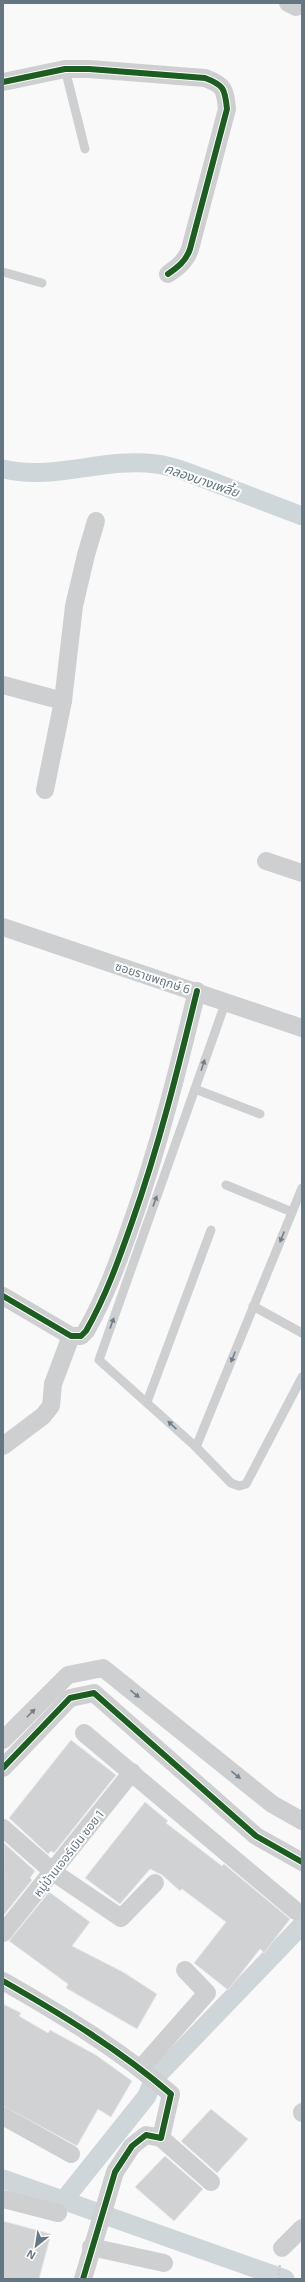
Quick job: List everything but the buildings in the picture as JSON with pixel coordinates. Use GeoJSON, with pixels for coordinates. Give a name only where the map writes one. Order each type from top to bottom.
{"type":"FeatureCollection","features":[{"type":"Feature","properties":{"kind":"street"},"geometry":{"type":"LineString","coordinates":[[3,82],[65,69],[89,69],[205,78],[218,83],[223,88],[227,109],[188,256],[179,266],[168,274]]}},
{"type":"Feature","properties":{"kind":"street"},"geometry":{"type":"LineString","coordinates":[[45,790],[63,701],[74,606],[86,554],[96,521]]}},
{"type":"Feature","properties":{"kind":"street"},"geometry":{"type":"LineString","coordinates":[[3,685],[63,701]]}},
{"type":"Feature","properties":{"kind":"street"},"geometry":{"type":"LineString","coordinates":[[266,861],[302,873]]}},
{"type":"Feature","properties":{"kind":"street","name":"ซอยราชพฤกษ์ 6"},"geometry":{"type":"LineString","coordinates":[[3,927],[197,991],[302,1028]]}},
{"type":"Feature","properties":{"kind":"street"},"geometry":{"type":"LineString","coordinates":[[3,1296],[72,1336],[81,1336],[86,1331],[115,1270],[143,1192],[169,1105],[197,991]]}},
{"type":"Feature","properties":{"kind":"street"},"geometry":{"type":"LineString","coordinates":[[3,1446],[43,1416],[51,1406],[53,1384],[72,1336]]}},
{"type":"Feature","properties":{"kind":"street"},"geometry":{"type":"LineString","coordinates":[[3,1740],[68,1675],[103,1668],[272,1804],[302,1821]]}},
{"type":"Feature","properties":{"kind":"street"},"geometry":{"type":"LineString","coordinates":[[3,1768],[70,1698],[94,1693],[256,1836],[302,1862]]}},
{"type":"Feature","properties":{"kind":"street"},"geometry":{"type":"LineString","coordinates":[[84,1733],[296,1911]]}},
{"type":"Feature","properties":{"kind":"street","name":"หมู่บ้านเออร์เบิน ซอย 1"},"geometry":{"type":"LineString","coordinates":[[3,1933],[132,1772]]}},
{"type":"Feature","properties":{"kind":"street"},"geometry":{"type":"LineString","coordinates":[[3,1828],[53,1872],[121,1918],[155,1883]]}},
{"type":"Feature","properties":{"kind":"street"},"geometry":{"type":"LineString","coordinates":[[141,2069],[207,1994],[184,1970]]}},
{"type":"Feature","properties":{"kind":"street"},"geometry":{"type":"LineString","coordinates":[[3,1981],[141,2069],[171,2094],[161,2138]]}},
{"type":"Feature","properties":{"kind":"street"},"geometry":{"type":"LineString","coordinates":[[3,2116],[71,2154]]}},
{"type":"Feature","properties":{"kind":"street"},"geometry":{"type":"LineString","coordinates":[[83,2279],[96,2228],[115,2172],[132,2146],[146,2135],[161,2138],[211,2182]]}},
{"type":"Feature","properties":{"kind":"street"},"geometry":{"type":"LineString","coordinates":[[3,2199],[58,2213]]}},
{"type":"Feature","properties":{"kind":"street"},"geometry":{"type":"LineString","coordinates":[[282,2248],[302,2228]]}},
{"type":"Feature","properties":{"kind":"street"},"geometry":{"type":"LineString","coordinates":[[91,2247],[164,2263]]}},
{"type":"Feature","properties":{"kind":"lane"},"geometry":{"type":"LineString","coordinates":[[65,69],[85,149]]}},
{"type":"Feature","properties":{"kind":"lane"},"geometry":{"type":"LineString","coordinates":[[3,272],[42,283]]}},
{"type":"Feature","properties":{"kind":"lane"},"geometry":{"type":"LineString","coordinates":[[226,1001],[99,1360],[196,1447],[231,1483],[239,1486],[246,1484],[302,1377]]}},
{"type":"Feature","properties":{"kind":"lane"},"geometry":{"type":"LineString","coordinates":[[195,1089],[260,1114]]}},
{"type":"Feature","properties":{"kind":"lane"},"geometry":{"type":"LineString","coordinates":[[226,1185],[292,1212]]}},
{"type":"Feature","properties":{"kind":"lane"},"geometry":{"type":"LineString","coordinates":[[196,1447],[302,1188]]}},
{"type":"Feature","properties":{"kind":"lane"},"geometry":{"type":"LineString","coordinates":[[147,1402],[211,1230]]}},
{"type":"Feature","properties":{"kind":"lane"},"geometry":{"type":"LineString","coordinates":[[253,1306],[302,1333]]}},
{"type":"Feature","properties":{"kind":"waterway","name":"คลองบางเพลี้ย"},"geometry":{"type":"LineString","coordinates":[[3,469],[23,472],[42,472],[118,464],[137,463],[163,465],[176,468],[302,516]]}},
{"type":"Feature","properties":{"kind":"waterway"},"geometry":{"type":"LineString","coordinates":[[63,2201],[147,2096],[153,2080],[302,1925]]}},
{"type":"Feature","properties":{"kind":"waterway"},"geometry":{"type":"LineString","coordinates":[[3,2179],[285,2279]]}},
{"type":"Feature","properties":{"kind":"cycle path"},"geometry":{"type":"LineString","coordinates":[[3,82],[65,69],[89,69],[205,78],[220,86],[224,92],[227,109],[190,249],[181,263],[168,274]]}},
{"type":"Feature","properties":{"kind":"cycle path"},"geometry":{"type":"LineString","coordinates":[[3,1296],[71,1336],[81,1336],[86,1331],[112,1277],[142,1193],[168,1107],[197,991]]}},
{"type":"Feature","properties":{"kind":"cycle path"},"geometry":{"type":"LineString","coordinates":[[3,1768],[70,1698],[94,1693],[256,1836],[302,1862]]}},
{"type":"Feature","properties":{"kind":"cycle path"},"geometry":{"type":"LineString","coordinates":[[3,1981],[90,2033],[131,2062],[171,2094],[161,2138],[146,2135],[132,2146],[115,2172],[83,2279]]}}]}
